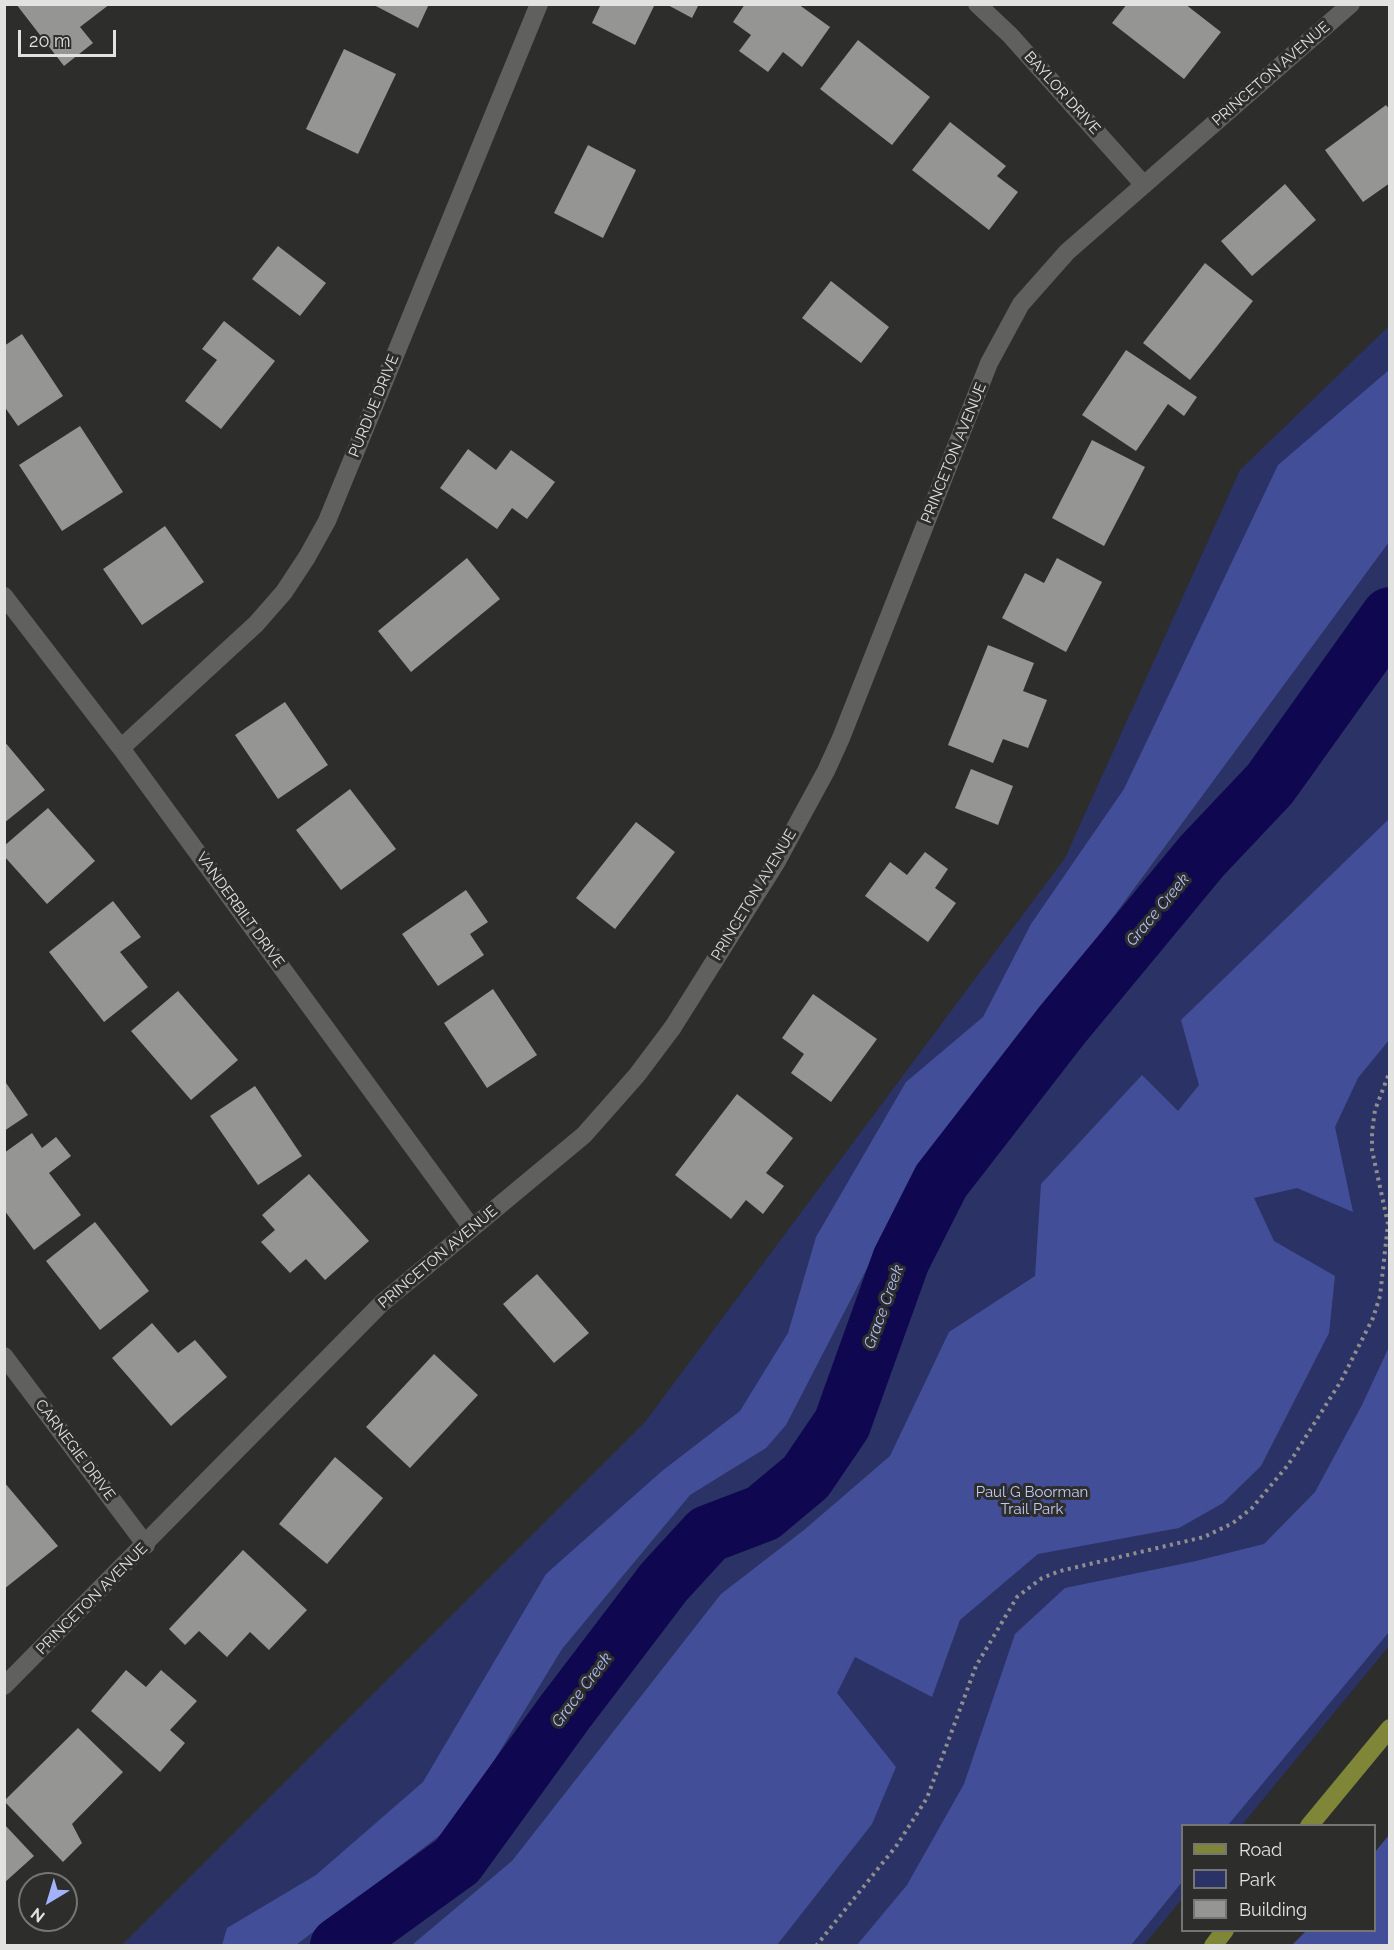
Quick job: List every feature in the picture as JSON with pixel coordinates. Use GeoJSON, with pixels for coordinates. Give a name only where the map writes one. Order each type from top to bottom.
{"type":"FeatureCollection","features":[{"type":"Feature","properties":{"kind":"main road"},"geometry":{"type":"LineString","coordinates":[[1311,1824],[1389,1728]]}},
{"type":"Feature","properties":{"kind":"main road"},"geometry":{"type":"LineString","coordinates":[[1213,1946],[1224,1932]]}},
{"type":"Feature","properties":{"kind":"street","name":"PURDUE DRIVE"},"geometry":{"type":"LineString","coordinates":[[121,748],[256,624],[284,592],[307,557],[331,511],[539,4]]}},
{"type":"Feature","properties":{"kind":"street","name":"BAYLOR DRIVE"},"geometry":{"type":"LineString","coordinates":[[977,4],[1010,35],[1144,185]]}},
{"type":"Feature","properties":{"kind":"street","name":"PRINCETON AVENUE"},"geometry":{"type":"LineString","coordinates":[[4,1686],[146,1545],[382,1303],[584,1134],[637,1076],[673,1027],[776,862],[830,763],[1001,339],[1022,304],[1053,267],[1351,4]]}},
{"type":"Feature","properties":{"kind":"street","name":"VANDERBILT DRIVE"},"geometry":{"type":"LineString","coordinates":[[4,596],[121,748],[472,1228]]}},
{"type":"Feature","properties":{"kind":"street","name":"CARNEGIE DRIVE"},"geometry":{"type":"LineString","coordinates":[[4,1356],[146,1545]]}},
{"type":"Feature","properties":{"kind":"path"},"geometry":{"type":"LineString","coordinates":[[816,1946],[897,1845],[927,1798],[976,1666],[1017,1597],[1042,1578],[1060,1571],[1204,1537],[1233,1523],[1252,1508],[1288,1465],[1341,1382],[1360,1345],[1380,1296],[1388,1224],[1372,1150],[1372,1132],[1375,1110],[1389,1071]]}},
{"type":"Feature","properties":{"kind":"green space","name":"Paul G Boorman Trail Park"},"geometry":{"type":"Polygon","coordinates":[[[1389,326],[1389,1646],[1243,1824],[1181,1824],[1181,1900],[1144,1945],[121,1946],[645,1422],[1065,858],[1240,470],[1389,326]]]}},
{"type":"Feature","properties":{"kind":"green space"},"geometry":{"type":"Polygon","coordinates":[[[1389,370],[1389,542],[896,1212],[786,1425],[766,1448],[690,1495],[562,1649],[456,1823],[296,1945],[222,1945],[227,1928],[316,1875],[423,1782],[546,1574],[662,1471],[740,1411],[788,1333],[816,1237],[906,1082],[983,1017],[1031,924],[1124,789],[1278,465],[1389,370]]]}},
{"type":"Feature","properties":{"kind":"green space"},"geometry":{"type":"Polygon","coordinates":[[[1389,819],[1389,1040],[1358,1078],[1335,1127],[1353,1212],[1297,1188],[1254,1198],[1274,1241],[1335,1276],[1329,1333],[1261,1466],[1223,1503],[1179,1528],[1038,1554],[960,1620],[932,1697],[855,1657],[837,1693],[896,1767],[872,1824],[777,1945],[412,1945],[512,1861],[721,1594],[804,1530],[890,1456],[949,1332],[1035,1276],[1041,1184],[1142,1075],[1178,1111],[1199,1085],[1181,1020],[1389,819]]]}},
{"type":"Feature","properties":{"kind":"green space"},"geometry":{"type":"Polygon","coordinates":[[[1389,1347],[1389,1632],[1229,1824],[1181,1824],[1181,1883],[1131,1945],[857,1945],[907,1885],[964,1784],[1015,1634],[1065,1588],[1196,1561],[1264,1544],[1315,1492],[1362,1405],[1389,1347]]]}},
{"type":"Feature","properties":{"kind":"green space"},"geometry":{"type":"Polygon","coordinates":[[[1389,1835],[1389,1945],[1292,1945],[1305,1932],[1376,1932],[1376,1851],[1389,1835]]]}},
{"type":"Feature","properties":{"kind":"building"},"geometry":{"type":"Polygon","coordinates":[[[16,4],[110,4],[80,27],[93,43],[64,66],[16,4]]]}},
{"type":"Feature","properties":{"kind":"building"},"geometry":{"type":"Polygon","coordinates":[[[372,4],[429,4],[418,28],[372,4]]]}},
{"type":"Feature","properties":{"kind":"building"},"geometry":{"type":"Polygon","coordinates":[[[601,4],[655,4],[635,45],[592,23],[601,4]]]}},
{"type":"Feature","properties":{"kind":"building"},"geometry":{"type":"Polygon","coordinates":[[[666,4],[699,4],[692,18],[666,4]]]}},
{"type":"Feature","properties":{"kind":"building"},"geometry":{"type":"Polygon","coordinates":[[[745,4],[798,4],[830,27],[802,67],[783,52],[768,72],[739,51],[751,35],[733,22],[745,4]]]}},
{"type":"Feature","properties":{"kind":"building"},"geometry":{"type":"Polygon","coordinates":[[[1127,4],[1185,4],[1221,32],[1184,79],[1112,23],[1127,4]]]}},
{"type":"Feature","properties":{"kind":"building"},"geometry":{"type":"Polygon","coordinates":[[[858,40],[930,97],[892,145],[820,89],[858,40]]]}},
{"type":"Feature","properties":{"kind":"building"},"geometry":{"type":"Polygon","coordinates":[[[344,49],[396,74],[358,154],[306,129],[344,49]]]}},
{"type":"Feature","properties":{"kind":"building"},"geometry":{"type":"Polygon","coordinates":[[[1386,105],[1390,110],[1390,183],[1363,202],[1325,150],[1386,105]]]}},
{"type":"Feature","properties":{"kind":"building"},"geometry":{"type":"Polygon","coordinates":[[[950,122],[1006,166],[997,176],[1018,192],[989,230],[912,170],[950,122]]]}},
{"type":"Feature","properties":{"kind":"building"},"geometry":{"type":"Polygon","coordinates":[[[588,145],[636,170],[603,238],[554,213],[588,145]]]}},
{"type":"Feature","properties":{"kind":"building"},"geometry":{"type":"Polygon","coordinates":[[[1285,184],[1316,220],[1252,276],[1221,241],[1285,184]]]}},
{"type":"Feature","properties":{"kind":"building"},"geometry":{"type":"Polygon","coordinates":[[[278,246],[326,283],[300,316],[252,279],[278,246]]]}},
{"type":"Feature","properties":{"kind":"building"},"geometry":{"type":"Polygon","coordinates":[[[1205,263],[1253,301],[1190,380],[1143,343],[1205,263]]]}},
{"type":"Feature","properties":{"kind":"building"},"geometry":{"type":"Polygon","coordinates":[[[831,281],[889,327],[861,363],[802,318],[831,281]]]}},
{"type":"Feature","properties":{"kind":"building"},"geometry":{"type":"Polygon","coordinates":[[[224,321],[275,361],[221,429],[185,401],[217,360],[202,349],[224,321]]]}},
{"type":"Feature","properties":{"kind":"building"},"geometry":{"type":"Polygon","coordinates":[[[22,334],[63,396],[18,426],[4,406],[4,346],[22,334]]]}},
{"type":"Feature","properties":{"kind":"building"},"geometry":{"type":"Polygon","coordinates":[[[1126,350],[1197,397],[1184,416],[1168,404],[1136,451],[1082,415],[1126,350]]]}},
{"type":"Feature","properties":{"kind":"building"},"geometry":{"type":"Polygon","coordinates":[[[80,426],[123,492],[62,531],[19,465],[80,426]]]}},
{"type":"Feature","properties":{"kind":"building"},"geometry":{"type":"Polygon","coordinates":[[[1092,440],[1145,467],[1104,546],[1052,518],[1092,440]]]}},
{"type":"Feature","properties":{"kind":"building"},"geometry":{"type":"Polygon","coordinates":[[[468,449],[496,470],[511,450],[555,482],[527,519],[512,508],[497,529],[440,488],[468,449]]]}},
{"type":"Feature","properties":{"kind":"building"},"geometry":{"type":"Polygon","coordinates":[[[165,526],[204,582],[142,625],[103,569],[165,526]]]}},
{"type":"Feature","properties":{"kind":"building"},"geometry":{"type":"Polygon","coordinates":[[[467,558],[500,599],[411,672],[378,631],[467,558]]]}},
{"type":"Feature","properties":{"kind":"building"},"geometry":{"type":"Polygon","coordinates":[[[1057,558],[1102,582],[1066,652],[1002,618],[1025,573],[1044,583],[1057,558]]]}},
{"type":"Feature","properties":{"kind":"building"},"geometry":{"type":"Polygon","coordinates":[[[988,645],[1034,663],[1023,691],[1047,700],[1028,748],[1003,739],[993,763],[948,745],[988,645]]]}},
{"type":"Feature","properties":{"kind":"building"},"geometry":{"type":"Polygon","coordinates":[[[285,702],[328,765],[278,799],[235,735],[285,702]]]}},
{"type":"Feature","properties":{"kind":"building"},"geometry":{"type":"Polygon","coordinates":[[[4,741],[45,790],[4,823],[4,741]]]}},
{"type":"Feature","properties":{"kind":"building"},"geometry":{"type":"Polygon","coordinates":[[[971,769],[1013,786],[998,825],[955,808],[971,769]]]}},
{"type":"Feature","properties":{"kind":"building"},"geometry":{"type":"Polygon","coordinates":[[[350,789],[396,849],[341,890],[296,830],[350,789]]]}},
{"type":"Feature","properties":{"kind":"building"},"geometry":{"type":"Polygon","coordinates":[[[48,808],[95,861],[47,904],[4,856],[4,846],[48,808]]]}},
{"type":"Feature","properties":{"kind":"building"},"geometry":{"type":"Polygon","coordinates":[[[636,822],[675,852],[615,929],[576,898],[636,822]]]}},
{"type":"Feature","properties":{"kind":"building"},"geometry":{"type":"Polygon","coordinates":[[[925,852],[948,869],[935,888],[956,903],[928,942],[865,896],[890,862],[907,875],[925,852]]]}},
{"type":"Feature","properties":{"kind":"building"},"geometry":{"type":"Polygon","coordinates":[[[466,890],[488,922],[470,934],[484,955],[438,986],[402,934],[466,890]]]}},
{"type":"Feature","properties":{"kind":"building"},"geometry":{"type":"Polygon","coordinates":[[[113,901],[141,937],[120,952],[148,987],[104,1022],[49,952],[113,901]]]}},
{"type":"Feature","properties":{"kind":"building"},"geometry":{"type":"Polygon","coordinates":[[[493,989],[537,1055],[487,1088],[444,1023],[493,989]]]}},
{"type":"Feature","properties":{"kind":"building"},"geometry":{"type":"Polygon","coordinates":[[[178,991],[238,1060],[191,1100],[131,1031],[178,991]]]}},
{"type":"Feature","properties":{"kind":"building"},"geometry":{"type":"Polygon","coordinates":[[[813,994],[877,1039],[831,1102],[791,1073],[804,1054],[782,1038],[813,994]]]}},
{"type":"Feature","properties":{"kind":"building"},"geometry":{"type":"Polygon","coordinates":[[[4,1080],[28,1115],[4,1131],[4,1080]]]}},
{"type":"Feature","properties":{"kind":"building"},"geometry":{"type":"Polygon","coordinates":[[[255,1086],[302,1156],[258,1185],[210,1116],[255,1086]]]}},
{"type":"Feature","properties":{"kind":"building"},"geometry":{"type":"Polygon","coordinates":[[[737,1094],[793,1138],[766,1173],[784,1186],[763,1214],[746,1200],[731,1219],[675,1175],[737,1094]]]}},
{"type":"Feature","properties":{"kind":"building"},"geometry":{"type":"Polygon","coordinates":[[[32,1133],[42,1148],[56,1137],[71,1156],[49,1173],[81,1215],[34,1250],[4,1210],[4,1153],[32,1133]]]}},
{"type":"Feature","properties":{"kind":"building"},"geometry":{"type":"Polygon","coordinates":[[[309,1174],[369,1241],[325,1280],[306,1259],[290,1273],[261,1242],[275,1230],[262,1215],[309,1174]]]}},
{"type":"Feature","properties":{"kind":"building"},"geometry":{"type":"Polygon","coordinates":[[[95,1222],[149,1291],[100,1330],[46,1261],[95,1222]]]}},
{"type":"Feature","properties":{"kind":"building"},"geometry":{"type":"Polygon","coordinates":[[[537,1274],[589,1333],[554,1363],[503,1304],[537,1274]]]}},
{"type":"Feature","properties":{"kind":"building"},"geometry":{"type":"Polygon","coordinates":[[[152,1323],[178,1353],[195,1340],[227,1377],[171,1426],[112,1358],[152,1323]]]}},
{"type":"Feature","properties":{"kind":"building"},"geometry":{"type":"Polygon","coordinates":[[[434,1354],[478,1395],[410,1468],[366,1427],[434,1354]]]}},
{"type":"Feature","properties":{"kind":"building"},"geometry":{"type":"Polygon","coordinates":[[[335,1457],[383,1498],[327,1564],[279,1524],[335,1457]]]}},
{"type":"Feature","properties":{"kind":"building"},"geometry":{"type":"Polygon","coordinates":[[[4,1482],[58,1546],[4,1589],[4,1482]]]}},
{"type":"Feature","properties":{"kind":"building"},"geometry":{"type":"Polygon","coordinates":[[[243,1550],[307,1610],[269,1650],[250,1632],[227,1657],[199,1631],[185,1645],[169,1629],[243,1550]]]}},
{"type":"Feature","properties":{"kind":"building"},"geometry":{"type":"Polygon","coordinates":[[[126,1670],[146,1687],[161,1670],[197,1701],[170,1730],[185,1743],[160,1772],[91,1711],[126,1670]]]}},
{"type":"Feature","properties":{"kind":"building"},"geometry":{"type":"Polygon","coordinates":[[[78,1728],[123,1772],[72,1824],[82,1843],[63,1862],[4,1801],[78,1728]]]}},
{"type":"Feature","properties":{"kind":"building"},"geometry":{"type":"Polygon","coordinates":[[[4,1824],[34,1856],[4,1883],[4,1824]]]}},
{"type":"Feature","properties":{"kind":"waterway","name":"Grace Creek"},"geometry":{"type":"LineString","coordinates":[[339,1946],[457,1861],[565,1712],[664,1582],[708,1534],[763,1513],[806,1477],[842,1424],[901,1260],[941,1181],[1062,1025],[1202,856],[1270,784],[1390,616]]}}]}
